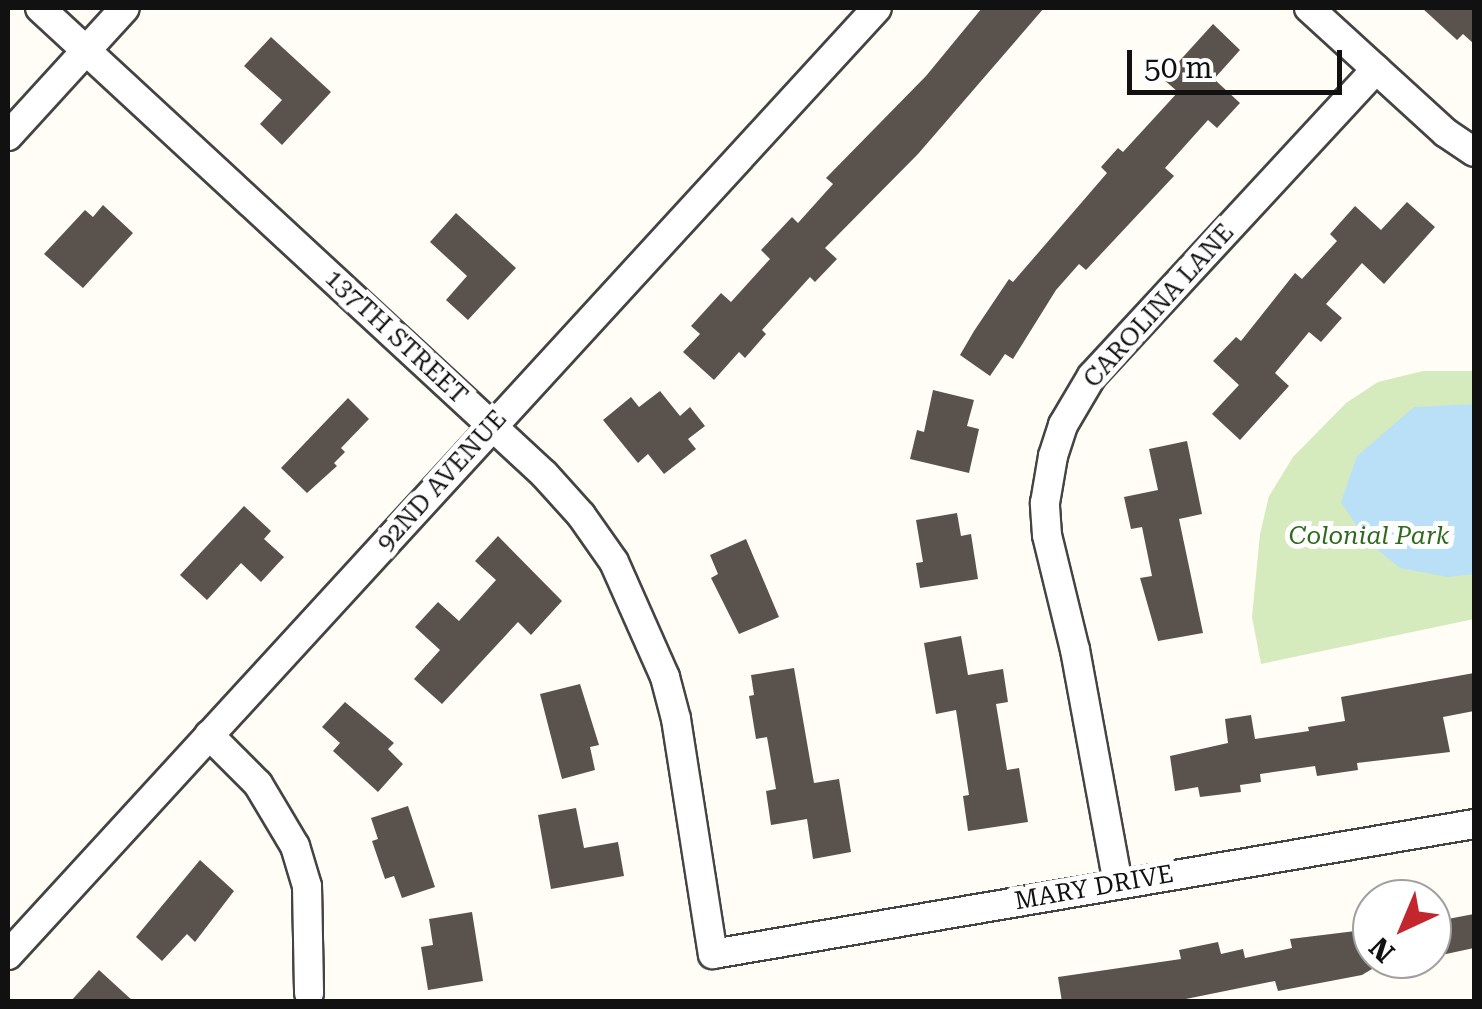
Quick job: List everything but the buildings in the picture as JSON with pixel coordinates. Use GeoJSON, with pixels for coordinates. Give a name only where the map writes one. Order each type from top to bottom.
{"type":"FeatureCollection","features":[{"type":"Feature","properties":{"kind":"street","name":"137TH STREET"},"geometry":{"type":"LineString","coordinates":[[40,8],[492,426],[581,514],[614,562],[642,620],[676,718],[713,954]]}},
{"type":"Feature","properties":{"kind":"street"},"geometry":{"type":"LineString","coordinates":[[8,136],[125,8]]}},
{"type":"Feature","properties":{"kind":"street","name":"92ND AVENUE"},"geometry":{"type":"LineString","coordinates":[[8,955],[877,8]]}},
{"type":"Feature","properties":{"kind":"street"},"geometry":{"type":"LineString","coordinates":[[1310,8],[1474,152]]}},
{"type":"Feature","properties":{"kind":"street","name":"CAROLINA LANE"},"geometry":{"type":"LineString","coordinates":[[1118,884],[1075,650],[1047,535],[1045,503],[1053,456],[1063,426],[1092,376],[1376,69]]}},
{"type":"Feature","properties":{"kind":"street"},"geometry":{"type":"LineString","coordinates":[[209,736],[258,784],[295,846],[306,886],[310,922],[309,994]]}},
{"type":"Feature","properties":{"kind":"street","name":"MARY DRIVE"},"geometry":{"type":"LineString","coordinates":[[713,954],[1474,824]]}},
{"type":"Feature","properties":{"kind":"green space","name":"Colonial Park"},"geometry":{"type":"Polygon","coordinates":[[[1423,371],[1474,371],[1474,619],[1261,664],[1252,617],[1260,534],[1269,496],[1293,457],[1346,403],[1378,382],[1423,371]]]}},
{"type":"Feature","properties":{"kind":"water"},"geometry":{"type":"Polygon","coordinates":[[[1474,404],[1474,574],[1448,577],[1400,568],[1367,541],[1341,502],[1357,456],[1414,407],[1474,404]]]}}]}
